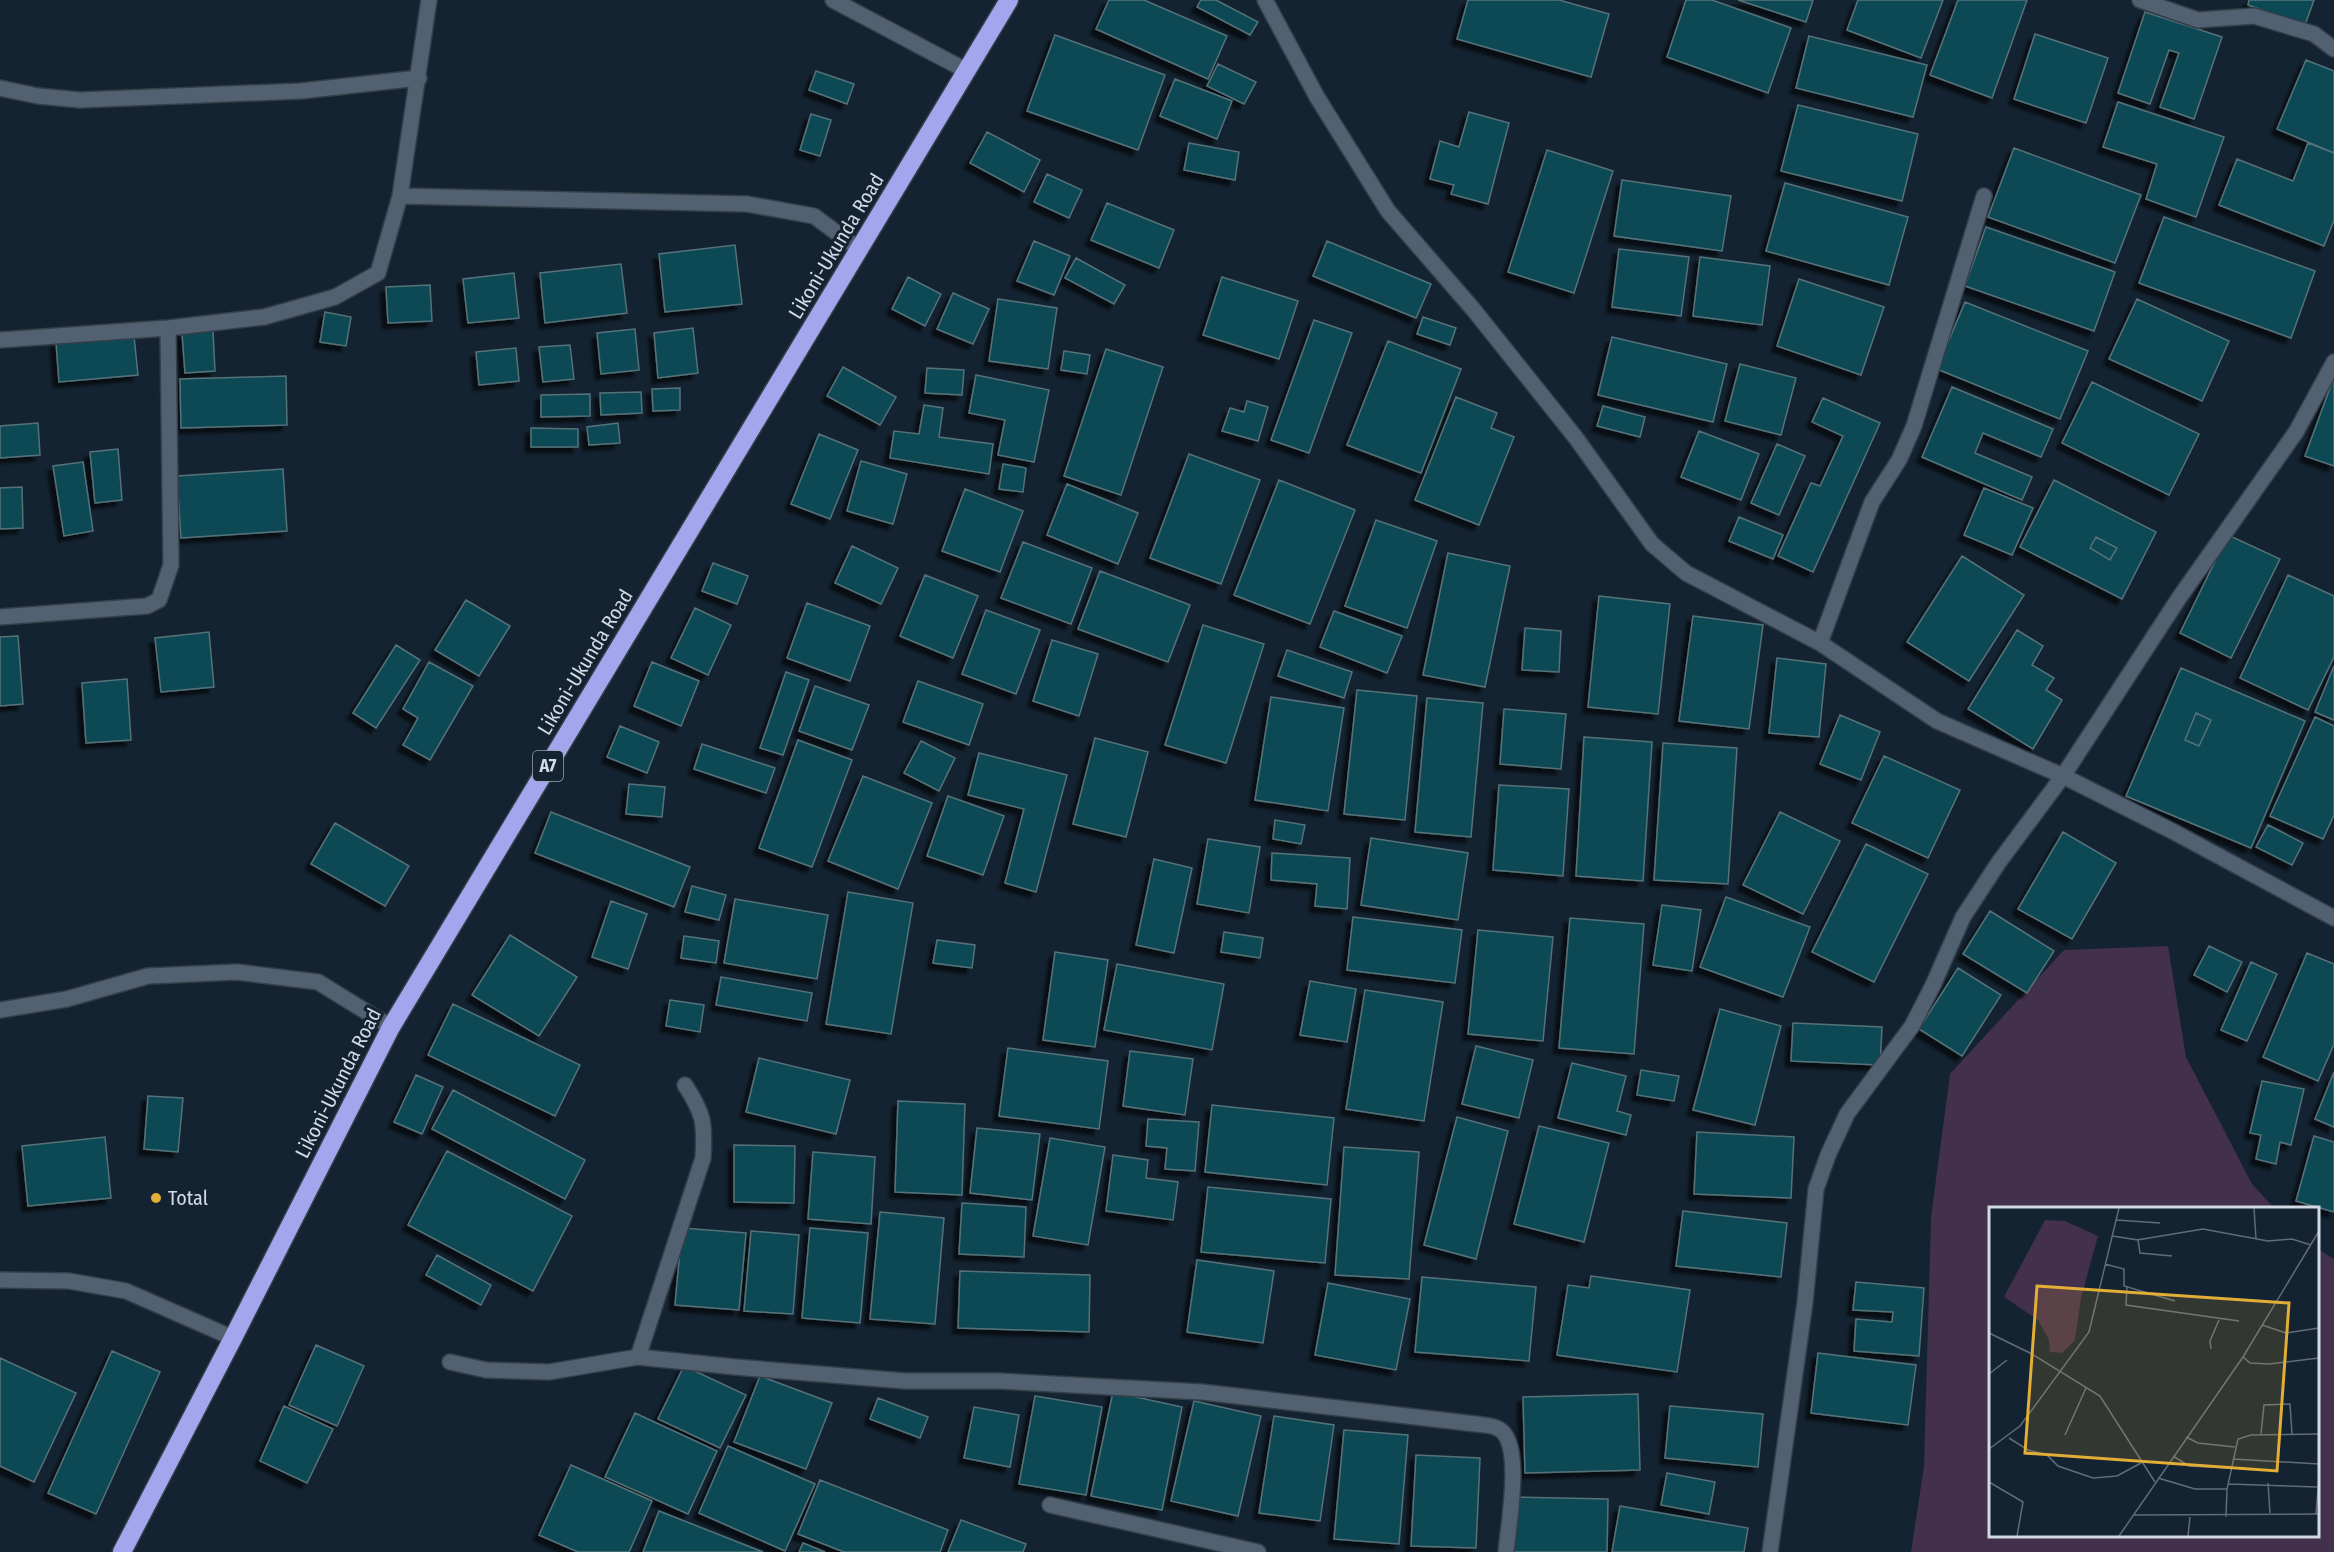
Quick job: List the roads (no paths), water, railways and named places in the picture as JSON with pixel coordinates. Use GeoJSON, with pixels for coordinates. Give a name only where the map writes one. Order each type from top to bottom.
{"type":"FeatureCollection","features":[{"type":"Feature","properties":{"kind":"highway","name":"Likoni-Ukunda Road"},"geometry":{"type":"LineString","coordinates":[[122,1552],[391,1027],[1009,0]]}},
{"type":"Feature","properties":{"kind":"street"},"geometry":{"type":"LineString","coordinates":[[0,340],[168,328],[264,317],[335,297],[378,273],[400,196],[429,0]]}},
{"type":"Feature","properties":{"kind":"street"},"geometry":{"type":"LineString","coordinates":[[833,0],[967,71]]}},
{"type":"Feature","properties":{"kind":"street"},"geometry":{"type":"LineString","coordinates":[[1265,0],[1317,97],[1388,212],[1473,309],[1576,438],[1652,544],[1686,573],[1820,643],[1937,721],[2063,776],[2174,832],[2334,918]]}},
{"type":"Feature","properties":{"kind":"street"},"geometry":{"type":"LineString","coordinates":[[2140,0],[2198,20],[2254,16],[2314,34],[2334,49]]}},
{"type":"Feature","properties":{"kind":"street"},"geometry":{"type":"LineString","coordinates":[[0,88],[38,96],[80,100],[300,91],[418,78]]}},
{"type":"Feature","properties":{"kind":"street"},"geometry":{"type":"LineString","coordinates":[[400,196],[747,204],[814,216],[860,250]]}},
{"type":"Feature","properties":{"kind":"street"},"geometry":{"type":"LineString","coordinates":[[1820,643],[1872,502],[1899,460],[1914,426],[1984,196]]}},
{"type":"Feature","properties":{"kind":"street"},"geometry":{"type":"LineString","coordinates":[[0,617],[147,606],[159,600],[171,565],[168,328]]}},
{"type":"Feature","properties":{"kind":"street"},"geometry":{"type":"LineString","coordinates":[[1770,1552],[1805,1302],[1816,1189],[1828,1155],[1847,1114],[1912,1026],[1963,917],[1999,862],[2063,776],[2179,598],[2296,432],[2334,362]]}},
{"type":"Feature","properties":{"kind":"street"},"geometry":{"type":"LineString","coordinates":[[0,1010],[67,999],[148,976],[237,972],[318,982],[391,1027]]}},
{"type":"Feature","properties":{"kind":"street"},"geometry":{"type":"LineString","coordinates":[[638,1357],[703,1158],[705,1128],[698,1106],[685,1085]]}},
{"type":"Feature","properties":{"kind":"street"},"geometry":{"type":"LineString","coordinates":[[0,1280],[69,1281],[126,1291],[233,1338]]}},
{"type":"Feature","properties":{"kind":"street"},"geometry":{"type":"LineString","coordinates":[[450,1362],[486,1370],[549,1372],[638,1357],[905,1381],[999,1381],[1202,1392],[1499,1428],[1508,1437],[1512,1451],[1513,1469],[1506,1552]]}},
{"type":"Feature","properties":{"kind":"street"},"geometry":{"type":"LineString","coordinates":[[1050,1505],[1258,1552]]}},
{"type":"Feature","properties":{"kind":"place","name":"Total"},"geometry":{"type":"Point","coordinates":[156,1198]}}]}
